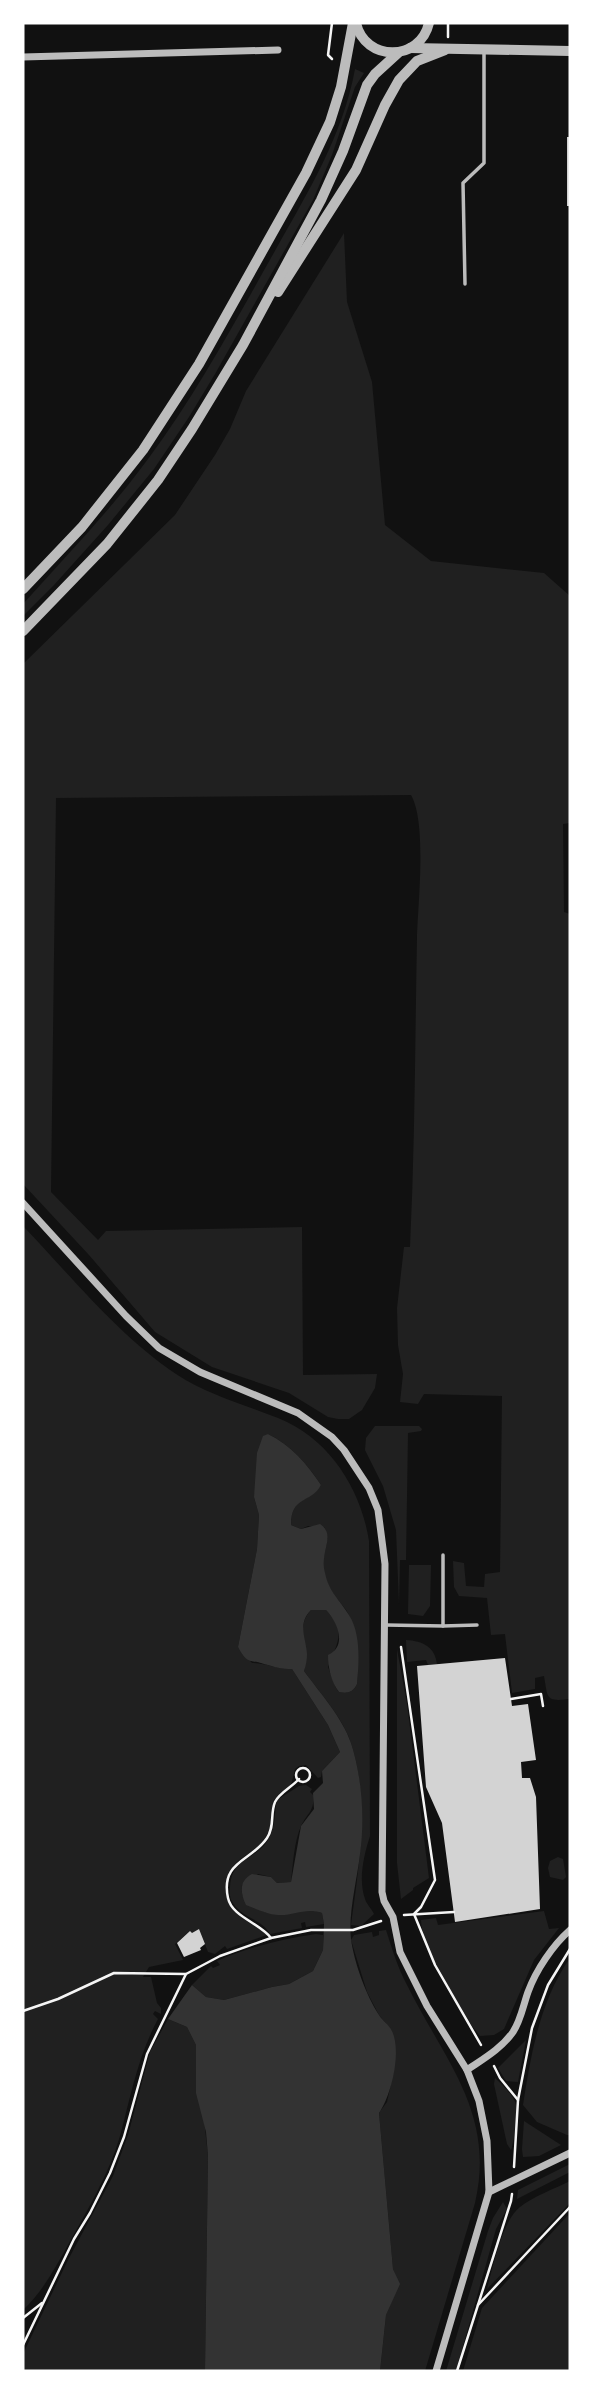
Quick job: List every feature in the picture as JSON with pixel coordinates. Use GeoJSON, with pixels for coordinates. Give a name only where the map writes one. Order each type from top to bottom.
{"type":"FeatureCollection","features":[{"type":"Feature","properties":{"kind":"street"},"geometry":{"type":"LineString","coordinates":[[354,23],[363,39],[373,48],[398,53]]}},
{"type":"Feature","properties":{"kind":"street"},"geometry":{"type":"LineString","coordinates":[[23,589],[82,527],[143,450],[199,364],[306,173],[330,122],[341,86],[354,23]]}},
{"type":"Feature","properties":{"kind":"street"},"geometry":{"type":"LineString","coordinates":[[243,345],[321,200],[346,144],[367,85],[398,53],[421,41],[429,23]]}},
{"type":"Feature","properties":{"kind":"street"},"geometry":{"type":"LineString","coordinates":[[411,48],[570,51]]}},
{"type":"Feature","properties":{"kind":"street"},"geometry":{"type":"LineString","coordinates":[[23,57],[278,50]]}},
{"type":"Feature","properties":{"kind":"street"},"geometry":{"type":"LineString","coordinates":[[23,631],[107,544],[158,480],[356,170],[394,88],[417,61],[445,50]]}},
{"type":"Feature","properties":{"kind":"street"},"geometry":{"type":"LineString","coordinates":[[23,1203],[159,1348],[200,1372],[298,1413],[332,1437],[369,1488],[378,1510],[385,1564],[381,1865],[384,1901],[393,1917],[400,1952],[427,2007],[467,2070],[479,2101],[485,2128],[489,2192],[436,2371]]}},
{"type":"Feature","properties":{"kind":"street"},"geometry":{"type":"LineString","coordinates":[[467,2070],[498,2049],[512,2033],[521,2016],[529,1989],[554,1948],[570,1930]]}},
{"type":"Feature","properties":{"kind":"street"},"geometry":{"type":"LineString","coordinates":[[489,2192],[570,2153]]}},
{"type":"Feature","properties":{"kind":"lane"},"geometry":{"type":"LineString","coordinates":[[465,284],[463,183],[484,163],[484,50]]}},
{"type":"Feature","properties":{"kind":"lane"},"geometry":{"type":"LineString","coordinates":[[443,1555],[443,1626]]}},
{"type":"Feature","properties":{"kind":"lane"},"geometry":{"type":"LineString","coordinates":[[384,1625],[477,1625]]}},
{"type":"Feature","properties":{"kind":"path"},"geometry":{"type":"LineString","coordinates":[[401,1647],[435,1880],[421,1907],[414,1914]]}},
{"type":"Feature","properties":{"kind":"path"},"geometry":{"type":"LineString","coordinates":[[511,1699],[541,1694],[543,1706]]}},
{"type":"Feature","properties":{"kind":"path"},"geometry":{"type":"LineString","coordinates":[[271,1937],[232,1905],[228,1898],[229,1873],[237,1862],[266,1840],[273,1823],[277,1798],[291,1789],[299,1779]]}},
{"type":"Feature","properties":{"kind":"path"},"geometry":{"type":"LineString","coordinates":[[23,2011],[114,1973],[186,1974],[220,1956],[271,1937],[324,1930],[353,1930],[393,1917],[454,1912]]}},
{"type":"Feature","properties":{"kind":"path"},"geometry":{"type":"LineString","coordinates":[[414,1914],[435,1965],[500,2078],[519,2099]]}},
{"type":"Feature","properties":{"kind":"path"},"geometry":{"type":"LineString","coordinates":[[457,2371],[512,2201],[519,2099],[532,2028],[556,1970],[570,1949]]}},
{"type":"Feature","properties":{"kind":"path"},"geometry":{"type":"LineString","coordinates":[[23,2345],[74,2239],[110,2173],[124,2137],[147,2054],[186,1974]]}},
{"type":"Feature","properties":{"kind":"path"},"geometry":{"type":"LineString","coordinates":[[476,2308],[570,2207]]}},
{"type":"Feature","properties":{"kind":"path"},"geometry":{"type":"LineString","coordinates":[[23,2318],[44,2302]]}},
{"type":"Feature","properties":{"kind":"shaded area"},"geometry":{"type":"Polygon","coordinates":[[[355,69],[364,73],[355,87],[332,155],[313,200],[189,417],[154,469],[108,525],[23,616],[23,604],[118,497],[166,434],[199,382],[323,162],[342,117],[355,69]]]}},
{"type":"Feature","properties":{"kind":"shaded area"},"geometry":{"type":"Polygon","coordinates":[[[344,233],[347,302],[372,382],[385,525],[431,561],[544,573],[570,596],[570,823],[563,824],[564,912],[570,914],[570,1699],[556,1700],[549,1697],[544,1676],[535,1678],[535,1689],[512,1693],[505,1634],[491,1635],[487,1598],[459,1596],[454,1587],[453,1561],[464,1563],[466,1586],[484,1587],[485,1574],[500,1572],[502,1396],[424,1394],[418,1404],[400,1402],[403,1374],[398,1345],[397,1308],[404,1247],[410,1247],[420,864],[419,824],[411,795],[56,798],[51,1192],[98,1240],[106,1231],[302,1227],[303,1375],[377,1374],[375,1388],[362,1410],[349,1419],[328,1417],[289,1393],[212,1367],[155,1332],[23,1184],[23,664],[175,515],[215,455],[230,429],[246,391],[344,233]]]}},
{"type":"Feature","properties":{"kind":"shaded area"},"geometry":{"type":"Polygon","coordinates":[[[23,1226],[96,1304],[155,1359],[201,1388],[296,1427],[313,1438],[327,1452],[350,1485],[359,1503],[369,1541],[370,1836],[362,1883],[365,1899],[374,1914],[361,1926],[351,1925],[361,1834],[357,1766],[343,1724],[304,1671],[303,1631],[306,1617],[311,1610],[326,1610],[337,1625],[337,1645],[328,1667],[339,1692],[350,1692],[357,1684],[356,1636],[346,1610],[330,1589],[324,1573],[327,1537],[324,1527],[308,1526],[301,1529],[291,1525],[297,1504],[321,1485],[298,1456],[268,1434],[254,1497],[259,1515],[257,1549],[238,1647],[252,1663],[292,1669],[328,1725],[340,1752],[322,1771],[321,1777],[318,1778],[306,1765],[295,1769],[291,1785],[273,1801],[268,1834],[232,1869],[227,1891],[229,1903],[240,1916],[267,1935],[227,1949],[225,1946],[215,1954],[208,1952],[199,1929],[192,1933],[190,1931],[175,1944],[183,1960],[149,1967],[143,1977],[151,1977],[161,2014],[155,2011],[153,2014],[158,2019],[140,2061],[110,2164],[54,2270],[23,2310],[23,1226]]]}},
{"type":"Feature","properties":{"kind":"shaded area"},"geometry":{"type":"Polygon","coordinates":[[[375,1426],[419,1426],[422,1429],[408,1433],[406,1560],[400,1560],[399,1604],[396,1530],[383,1486],[365,1450],[366,1438],[375,1426]]]}},
{"type":"Feature","properties":{"kind":"shaded area"},"geometry":{"type":"Polygon","coordinates":[[[268,1434],[298,1456],[321,1485],[294,1509],[291,1525],[301,1529],[320,1524],[325,1528],[327,1539],[324,1565],[327,1580],[353,1623],[357,1639],[357,1684],[350,1692],[339,1692],[332,1679],[328,1660],[328,1655],[338,1646],[339,1640],[334,1620],[326,1610],[311,1610],[304,1621],[307,1654],[304,1671],[342,1724],[351,1743],[358,1770],[362,1827],[350,1929],[355,1958],[374,2007],[392,2031],[395,2040],[391,2085],[379,2113],[393,2269],[400,2284],[386,2315],[380,2371],[205,2371],[208,2156],[206,2132],[196,2093],[196,2045],[187,2027],[168,2019],[192,1985],[206,1997],[224,2000],[289,1984],[313,1971],[323,1950],[322,1913],[310,1911],[278,1915],[266,1912],[246,1905],[242,1887],[252,1874],[271,1877],[277,1883],[291,1882],[301,1826],[314,1809],[313,1793],[323,1783],[322,1771],[340,1752],[328,1725],[292,1669],[249,1660],[238,1647],[257,1549],[259,1515],[254,1497],[257,1453],[263,1436],[268,1434]]]}},
{"type":"Feature","properties":{"kind":"shaded area"},"geometry":{"type":"Polygon","coordinates":[[[409,1565],[431,1565],[430,1606],[423,1616],[408,1614],[409,1565]]]}},
{"type":"Feature","properties":{"kind":"shaded area"},"geometry":{"type":"Polygon","coordinates":[[[406,1640],[418,1642],[431,1649],[437,1664],[428,1665],[426,1660],[407,1662],[406,1640]]]}},
{"type":"Feature","properties":{"kind":"shaded area"},"geometry":{"type":"Polygon","coordinates":[[[397,1649],[407,1704],[429,1878],[401,1899],[397,1863],[397,1649]]]}},
{"type":"Feature","properties":{"kind":"shaded area"},"geometry":{"type":"Polygon","coordinates":[[[306,1785],[312,1789],[310,1792],[314,1796],[297,1839],[291,1882],[277,1883],[271,1877],[258,1874],[242,1885],[242,1891],[250,1904],[261,1910],[279,1914],[304,1910],[322,1913],[324,1924],[306,1927],[305,1922],[301,1923],[302,1928],[270,1934],[262,1925],[241,1912],[232,1901],[232,1877],[240,1864],[258,1851],[269,1838],[277,1800],[299,1786],[306,1785]]]}},
{"type":"Feature","properties":{"kind":"shaded area"},"geometry":{"type":"Polygon","coordinates":[[[558,1857],[563,1859],[566,1877],[563,1880],[550,1877],[548,1868],[550,1861],[558,1857]]]}},
{"type":"Feature","properties":{"kind":"shaded area"},"geometry":{"type":"Polygon","coordinates":[[[544,1911],[549,1929],[559,1928],[534,1960],[504,2029],[494,2035],[480,2036],[433,1959],[421,1920],[436,1918],[438,1925],[544,1911]]]}},
{"type":"Feature","properties":{"kind":"shaded area"},"geometry":{"type":"Polygon","coordinates":[[[386,1930],[404,1979],[463,2088],[478,2142],[480,2171],[475,2203],[425,2371],[380,2371],[386,2315],[399,2284],[393,2269],[379,2113],[387,2102],[394,2070],[392,2031],[379,2015],[367,1992],[351,1940],[354,1935],[372,1932],[373,1937],[379,1935],[379,1931],[386,1930]]]}},
{"type":"Feature","properties":{"kind":"shaded area"},"geometry":{"type":"Polygon","coordinates":[[[323,1935],[323,1950],[313,1971],[289,1984],[224,2000],[206,1997],[192,1985],[211,1966],[213,1968],[220,1965],[217,1961],[229,1956],[266,1944],[323,1935]]]}},
{"type":"Feature","properties":{"kind":"shaded area"},"geometry":{"type":"Polygon","coordinates":[[[570,1958],[570,2135],[567,2135],[537,2122],[523,2105],[538,2028],[551,1992],[570,1958]]]}},
{"type":"Feature","properties":{"kind":"shaded area"},"geometry":{"type":"Polygon","coordinates":[[[168,2019],[187,2027],[196,2045],[208,2156],[205,2371],[23,2371],[23,2354],[68,2260],[113,2176],[128,2135],[150,2052],[168,2019]]]}},
{"type":"Feature","properties":{"kind":"shaded area"},"geometry":{"type":"Polygon","coordinates":[[[526,2040],[518,2082],[506,2081],[498,2068],[526,2040]]]}},
{"type":"Feature","properties":{"kind":"shaded area"},"geometry":{"type":"Polygon","coordinates":[[[495,2078],[516,2105],[511,2150],[507,2144],[495,2078]]]}},
{"type":"Feature","properties":{"kind":"shaded area"},"geometry":{"type":"Polygon","coordinates":[[[524,2121],[561,2145],[539,2156],[523,2157],[524,2121]]]}},
{"type":"Feature","properties":{"kind":"shaded area"},"geometry":{"type":"Polygon","coordinates":[[[570,2164],[570,2172],[517,2199],[518,2190],[570,2164]]]}},
{"type":"Feature","properties":{"kind":"shaded area"},"geometry":{"type":"Polygon","coordinates":[[[570,2181],[570,2203],[487,2289],[499,2245],[514,2214],[531,2199],[570,2181]]]}},
{"type":"Feature","properties":{"kind":"shaded area"},"geometry":{"type":"Polygon","coordinates":[[[503,2202],[507,2209],[496,2229],[456,2371],[446,2371],[488,2231],[503,2202]]]}},
{"type":"Feature","properties":{"kind":"shaded area"},"geometry":{"type":"Polygon","coordinates":[[[570,2213],[570,2371],[463,2371],[482,2308],[570,2213]]]}},
{"type":"Feature","properties":{"kind":"building"},"geometry":{"type":"Polygon","coordinates":[[[567,137],[570,137],[570,206],[567,206],[567,137]]]}},
{"type":"Feature","properties":{"kind":"building"},"geometry":{"type":"Polygon","coordinates":[[[505,1658],[512,1706],[528,1704],[536,1760],[521,1762],[522,1778],[530,1778],[536,1797],[540,1909],[455,1922],[442,1823],[426,1787],[417,1666],[505,1658]]]}},
{"type":"Feature","properties":{"kind":"building"},"geometry":{"type":"Polygon","coordinates":[[[199,1929],[205,1944],[201,1950],[184,1957],[177,1943],[190,1931],[192,1933],[199,1929]]]}}]}
